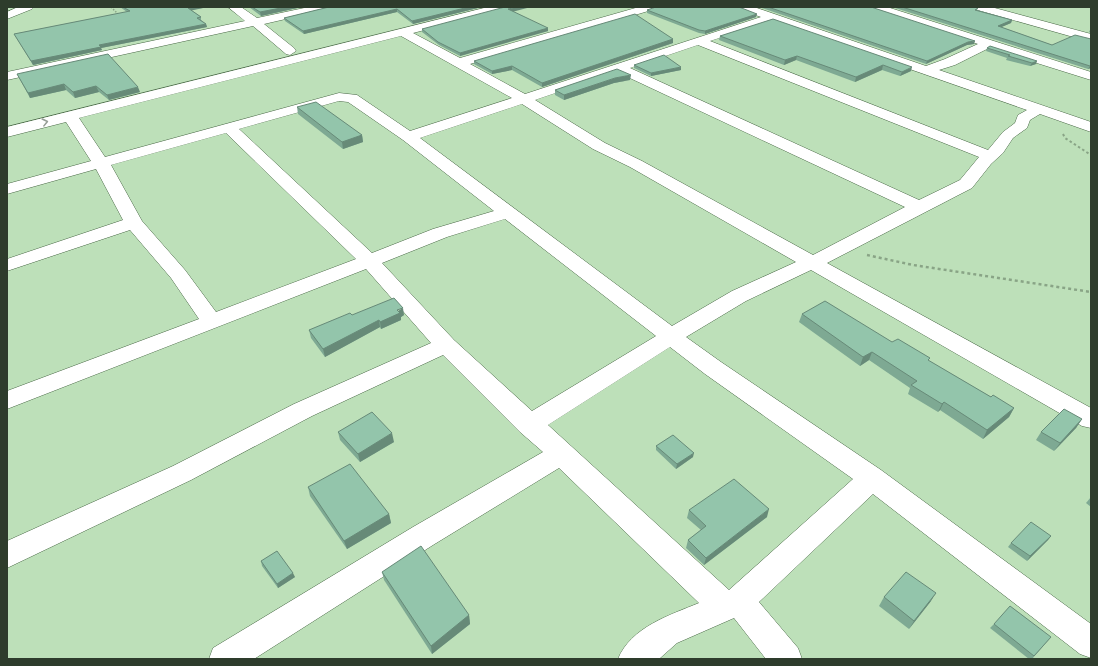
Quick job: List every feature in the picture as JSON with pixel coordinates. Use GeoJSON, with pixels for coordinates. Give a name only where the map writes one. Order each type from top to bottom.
{"type":"FeatureCollection","features":[{"type":"Feature","properties":{"kind":"street"},"geometry":{"type":"LineString","coordinates":[[7,16],[28,7]]}},
{"type":"Feature","properties":{"kind":"street"},"geometry":{"type":"LineString","coordinates":[[234,7],[256,22],[290,51]]}},
{"type":"Feature","properties":{"kind":"street"},"geometry":{"type":"LineString","coordinates":[[7,76],[325,7]]}},
{"type":"Feature","properties":{"kind":"street"},"geometry":{"type":"LineString","coordinates":[[7,121],[469,7]]}},
{"type":"Feature","properties":{"kind":"street"},"geometry":{"type":"LineString","coordinates":[[7,132],[501,7]]}},
{"type":"Feature","properties":{"kind":"street"},"geometry":{"type":"LineString","coordinates":[[458,63],[651,7]]}},
{"type":"Feature","properties":{"kind":"street"},"geometry":{"type":"LineString","coordinates":[[743,7],[1091,127]]}},
{"type":"Feature","properties":{"kind":"street"},"geometry":{"type":"LineString","coordinates":[[875,7],[1091,76]]}},
{"type":"Feature","properties":{"kind":"street"},"geometry":{"type":"LineString","coordinates":[[978,7],[1091,38]]}},
{"type":"Feature","properties":{"kind":"street"},"geometry":{"type":"LineString","coordinates":[[408,137],[772,17]]}},
{"type":"Feature","properties":{"kind":"street"},"geometry":{"type":"LineString","coordinates":[[403,32],[524,99],[600,146],[636,164],[1091,419]]}},
{"type":"Feature","properties":{"kind":"street"},"geometry":{"type":"LineString","coordinates":[[698,41],[990,156]]}},
{"type":"Feature","properties":{"kind":"street"},"geometry":{"type":"LineString","coordinates":[[926,70],[950,62],[987,44]]}},
{"type":"Feature","properties":{"kind":"street"},"geometry":{"type":"LineString","coordinates":[[618,68],[919,207]]}},
{"type":"Feature","properties":{"kind":"street"},"geometry":{"type":"LineString","coordinates":[[7,189],[345,97],[352,98],[408,137],[713,368],[872,478],[1091,643]]}},
{"type":"Feature","properties":{"kind":"street"},"geometry":{"type":"LineString","coordinates":[[529,425],[610,376],[671,336],[739,296],[841,249],[919,207],[966,184],[1008,136],[1022,124],[1023,118],[1038,109]]}},
{"type":"Feature","properties":{"kind":"street"},"geometry":{"type":"LineString","coordinates":[[70,116],[101,163],[134,223],[178,274],[211,321]]}},
{"type":"Feature","properties":{"kind":"street"},"geometry":{"type":"LineString","coordinates":[[228,128],[368,260],[446,345],[529,425],[732,604],[786,659]]}},
{"type":"Feature","properties":{"kind":"street"},"geometry":{"type":"LineString","coordinates":[[7,400],[211,321],[333,276],[368,260],[452,229],[489,217],[509,214]]}},
{"type":"Feature","properties":{"kind":"street"},"geometry":{"type":"LineString","coordinates":[[7,265],[134,223]]}},
{"type":"Feature","properties":{"kind":"street"},"geometry":{"type":"LineString","coordinates":[[7,555],[182,473],[304,410],[446,345]]}},
{"type":"Feature","properties":{"kind":"street"},"geometry":{"type":"LineString","coordinates":[[226,659],[423,536],[561,454]]}},
{"type":"Feature","properties":{"kind":"street"},"geometry":{"type":"LineString","coordinates":[[634,659],[666,632],[732,604],[872,478]]}},
{"type":"Feature","properties":{"kind":"path"},"geometry":{"type":"LineString","coordinates":[[111,7],[122,18]]}},
{"type":"Feature","properties":{"kind":"path"},"geometry":{"type":"LineString","coordinates":[[841,249],[913,265],[1091,292]]}},
{"type":"Feature","properties":{"kind":"building"},"geometry":{"type":"Polygon","coordinates":[[[123,7],[192,7],[188,8],[201,17],[197,18],[206,24],[99,45],[101,47],[31,61],[14,34],[130,11],[123,7]]]}},
{"type":"Feature","properties":{"kind":"building"},"geometry":{"type":"Polygon","coordinates":[[[252,7],[286,7],[260,12],[252,7]]]}},
{"type":"Feature","properties":{"kind":"building"},"geometry":{"type":"Polygon","coordinates":[[[329,7],[469,7],[412,21],[397,9],[303,31],[284,18],[329,7]]]}},
{"type":"Feature","properties":{"kind":"building"},"geometry":{"type":"Polygon","coordinates":[[[505,7],[518,7],[508,9],[548,28],[460,53],[438,42],[422,29],[505,7]]]}},
{"type":"Feature","properties":{"kind":"building"},"geometry":{"type":"Polygon","coordinates":[[[656,7],[739,7],[757,14],[705,31],[647,10],[656,7]]]}},
{"type":"Feature","properties":{"kind":"building"},"geometry":{"type":"Polygon","coordinates":[[[768,7],[871,7],[975,41],[968,42],[927,61],[768,7]]]}},
{"type":"Feature","properties":{"kind":"building"},"geometry":{"type":"Polygon","coordinates":[[[902,7],[978,8],[975,10],[1012,20],[998,26],[1052,45],[1075,35],[1091,39],[1091,65],[1090,66],[902,7]]]}},
{"type":"Feature","properties":{"kind":"building"},"geometry":{"type":"Polygon","coordinates":[[[635,14],[673,39],[542,83],[512,66],[492,71],[474,61],[635,14]]]}},
{"type":"Feature","properties":{"kind":"building"},"geometry":{"type":"Polygon","coordinates":[[[773,19],[912,67],[902,72],[883,65],[856,77],[797,56],[785,60],[720,36],[773,19]]]}},
{"type":"Feature","properties":{"kind":"building"},"geometry":{"type":"Polygon","coordinates":[[[990,46],[1037,61],[1032,63],[1008,56],[1010,55],[987,48],[990,46]]]}},
{"type":"Feature","properties":{"kind":"building"},"geometry":{"type":"Polygon","coordinates":[[[108,54],[138,87],[107,95],[96,86],[73,92],[64,84],[28,93],[17,74],[108,54]]]}},
{"type":"Feature","properties":{"kind":"building"},"geometry":{"type":"Polygon","coordinates":[[[664,55],[681,67],[651,73],[634,65],[664,55]]]}},
{"type":"Feature","properties":{"kind":"building"},"geometry":{"type":"Polygon","coordinates":[[[617,69],[631,75],[615,78],[564,95],[555,90],[617,69]]]}},
{"type":"Feature","properties":{"kind":"building"},"geometry":{"type":"Polygon","coordinates":[[[316,102],[362,135],[342,142],[297,107],[316,102]]]}},
{"type":"Feature","properties":{"kind":"building"},"geometry":{"type":"Polygon","coordinates":[[[394,298],[403,308],[397,310],[400,313],[380,322],[379,320],[323,349],[309,330],[350,313],[352,315],[394,298]]]}},
{"type":"Feature","properties":{"kind":"building"},"geometry":{"type":"Polygon","coordinates":[[[825,301],[892,342],[898,339],[930,358],[928,360],[991,397],[993,395],[1014,408],[987,430],[944,402],[942,404],[911,385],[917,381],[872,352],[863,357],[802,314],[825,301]]]}},
{"type":"Feature","properties":{"kind":"building"},"geometry":{"type":"Polygon","coordinates":[[[1064,409],[1082,419],[1060,443],[1041,432],[1064,409]]]}},
{"type":"Feature","properties":{"kind":"building"},"geometry":{"type":"Polygon","coordinates":[[[372,412],[392,433],[358,454],[338,432],[372,412]]]}},
{"type":"Feature","properties":{"kind":"building"},"geometry":{"type":"Polygon","coordinates":[[[673,435],[694,453],[677,464],[656,446],[673,435]]]}},
{"type":"Feature","properties":{"kind":"building"},"geometry":{"type":"Polygon","coordinates":[[[350,464],[389,514],[344,541],[308,487],[350,464]]]}},
{"type":"Feature","properties":{"kind":"building"},"geometry":{"type":"Polygon","coordinates":[[[734,479],[769,509],[706,558],[688,540],[706,526],[689,510],[734,479]]]}},
{"type":"Feature","properties":{"kind":"building"},"geometry":{"type":"Polygon","coordinates":[[[1031,522],[1051,536],[1030,556],[1011,543],[1031,522]]]}},
{"type":"Feature","properties":{"kind":"building"},"geometry":{"type":"Polygon","coordinates":[[[421,546],[469,615],[431,646],[382,572],[421,546]]]}},
{"type":"Feature","properties":{"kind":"building"},"geometry":{"type":"Polygon","coordinates":[[[277,551],[293,573],[277,584],[261,561],[277,551]]]}},
{"type":"Feature","properties":{"kind":"building"},"geometry":{"type":"Polygon","coordinates":[[[906,572],[936,593],[914,621],[884,597],[906,572]]]}},
{"type":"Feature","properties":{"kind":"building"},"geometry":{"type":"Polygon","coordinates":[[[1010,606],[1051,637],[1034,656],[994,624],[1010,606]]]}}]}
